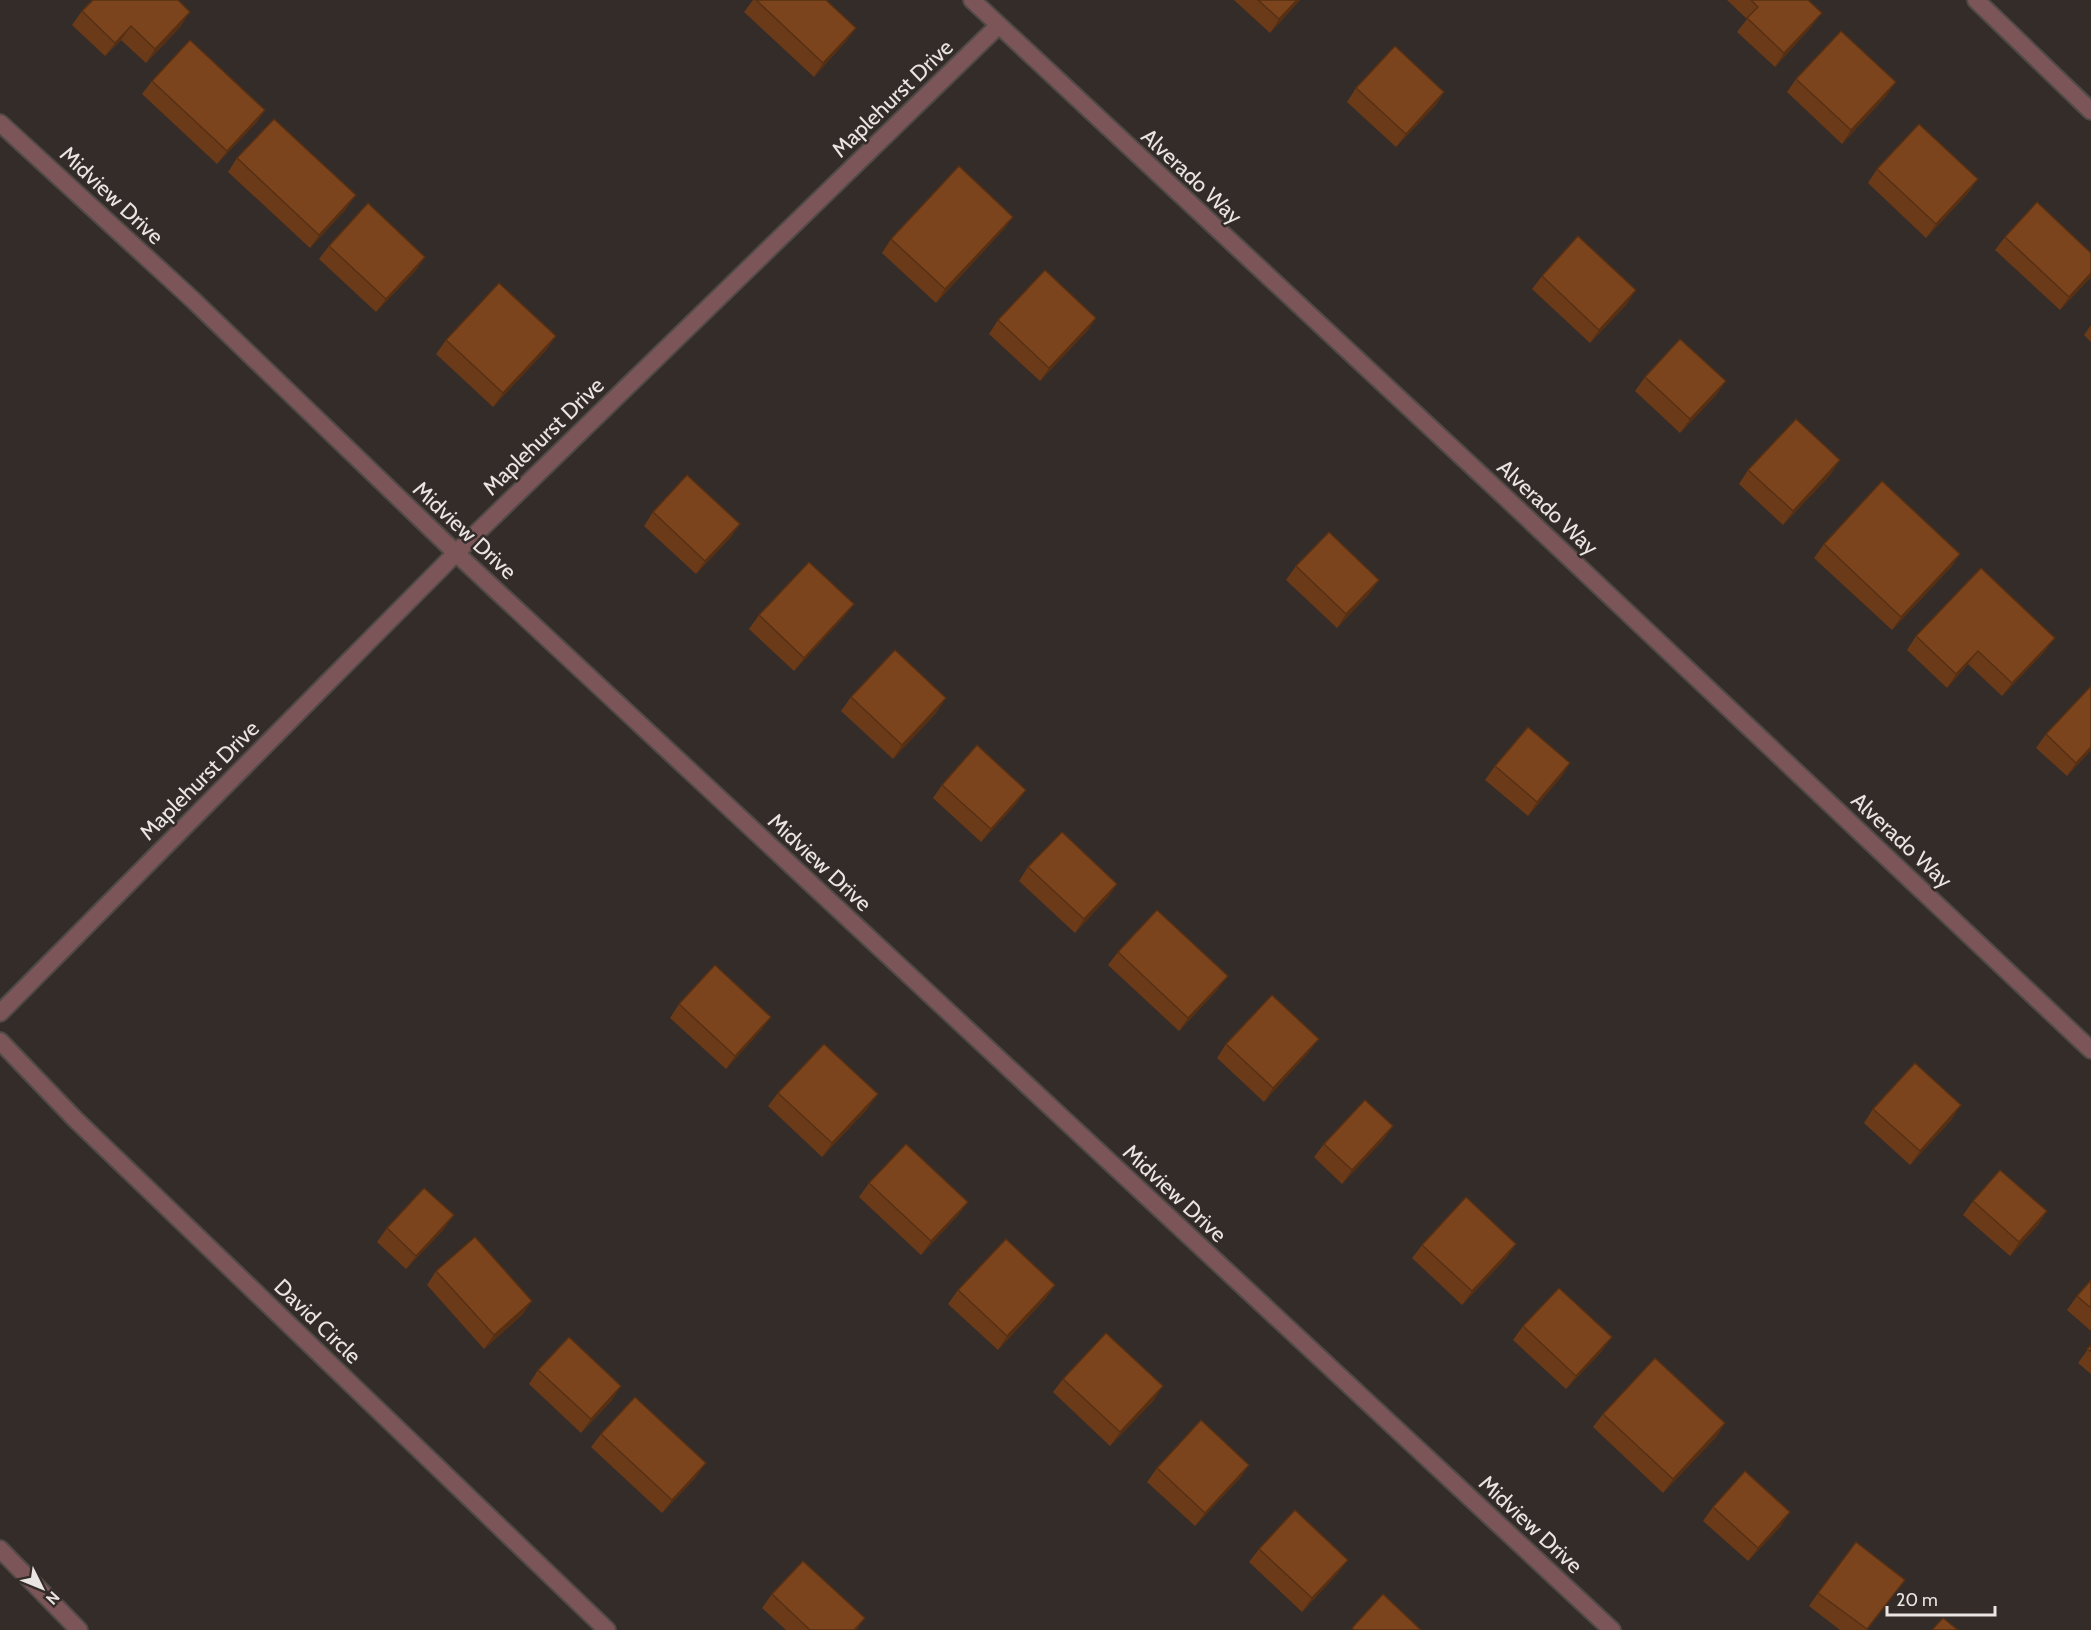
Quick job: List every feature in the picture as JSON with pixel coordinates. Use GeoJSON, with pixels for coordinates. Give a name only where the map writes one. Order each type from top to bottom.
{"type":"FeatureCollection","features":[{"type":"Feature","properties":{"kind":"street","name":"Alverado Way"},"geometry":{"type":"LineString","coordinates":[[972,0],[1506,498],[2091,1050]]}},
{"type":"Feature","properties":{"kind":"street"},"geometry":{"type":"LineString","coordinates":[[1976,0],[2091,111]]}},
{"type":"Feature","properties":{"kind":"street","name":"Maplehurst Drive"},"geometry":{"type":"LineString","coordinates":[[0,1012],[456,553],[998,26]]}},
{"type":"Feature","properties":{"kind":"street","name":"Midview Drive"},"geometry":{"type":"LineString","coordinates":[[0,123],[192,299],[456,553],[1612,1630]]}},
{"type":"Feature","properties":{"kind":"street","name":"David Circle"},"geometry":{"type":"LineString","coordinates":[[0,1041],[75,1119],[607,1630]]}},
{"type":"Feature","properties":{"kind":"street"},"geometry":{"type":"LineString","coordinates":[[0,1549],[79,1630]]}},
{"type":"Feature","properties":{"kind":"building"},"geometry":{"type":"Polygon","coordinates":[[[93,0],[178,0],[190,12],[155,49],[131,26],[115,43],[82,11],[93,0]]]}},
{"type":"Feature","properties":{"kind":"building"},"geometry":{"type":"Polygon","coordinates":[[[756,0],[826,0],[856,28],[823,63],[756,0]]]}},
{"type":"Feature","properties":{"kind":"building"},"geometry":{"type":"Polygon","coordinates":[[[1258,0],[1297,0],[1279,19],[1258,0]]]}},
{"type":"Feature","properties":{"kind":"building"},"geometry":{"type":"Polygon","coordinates":[[[1751,0],[1808,0],[1822,13],[1784,53],[1747,18],[1758,7],[1751,0]]]}},
{"type":"Feature","properties":{"kind":"building"},"geometry":{"type":"Polygon","coordinates":[[[1841,31],[1896,82],[1851,130],[1796,79],[1841,31]]]}},
{"type":"Feature","properties":{"kind":"building"},"geometry":{"type":"Polygon","coordinates":[[[190,40],[265,110],[227,151],[152,81],[190,40]]]}},
{"type":"Feature","properties":{"kind":"building"},"geometry":{"type":"Polygon","coordinates":[[[1395,46],[1444,92],[1406,134],[1356,88],[1395,46]]]}},
{"type":"Feature","properties":{"kind":"building"},"geometry":{"type":"Polygon","coordinates":[[[274,119],[356,195],[319,235],[237,158],[274,119]]]}},
{"type":"Feature","properties":{"kind":"building"},"geometry":{"type":"Polygon","coordinates":[[[1919,124],[1978,179],[1936,224],[1877,169],[1919,124]]]}},
{"type":"Feature","properties":{"kind":"building"},"geometry":{"type":"Polygon","coordinates":[[[959,166],[1013,217],[945,289],[891,239],[959,166]]]}},
{"type":"Feature","properties":{"kind":"building"},"geometry":{"type":"Polygon","coordinates":[[[2037,202],[2091,253],[2091,273],[2069,297],[2005,237],[2037,202]]]}},
{"type":"Feature","properties":{"kind":"building"},"geometry":{"type":"Polygon","coordinates":[[[368,203],[425,257],[386,299],[329,246],[368,203]]]}},
{"type":"Feature","properties":{"kind":"building"},"geometry":{"type":"Polygon","coordinates":[[[1578,236],[1636,290],[1599,330],[1542,276],[1578,236]]]}},
{"type":"Feature","properties":{"kind":"building"},"geometry":{"type":"Polygon","coordinates":[[[1045,270],[1096,318],[1049,368],[998,320],[1045,270]]]}},
{"type":"Feature","properties":{"kind":"building"},"geometry":{"type":"Polygon","coordinates":[[[499,283],[556,336],[503,393],[446,340],[499,283]]]}},
{"type":"Feature","properties":{"kind":"building"},"geometry":{"type":"Polygon","coordinates":[[[1680,339],[1726,381],[1690,419],[1645,377],[1680,339]]]}},
{"type":"Feature","properties":{"kind":"building"},"geometry":{"type":"Polygon","coordinates":[[[1796,419],[1840,460],[1793,511],[1748,470],[1796,419]]]}},
{"type":"Feature","properties":{"kind":"building"},"geometry":{"type":"Polygon","coordinates":[[[687,475],[740,524],[705,561],[653,512],[687,475]]]}},
{"type":"Feature","properties":{"kind":"building"},"geometry":{"type":"Polygon","coordinates":[[[1882,481],[1960,554],[1901,617],[1824,544],[1882,481]]]}},
{"type":"Feature","properties":{"kind":"building"},"geometry":{"type":"Polygon","coordinates":[[[1329,532],[1379,580],[1346,614],[1296,566],[1329,532]]]}},
{"type":"Feature","properties":{"kind":"building"},"geometry":{"type":"Polygon","coordinates":[[[809,562],[854,604],[804,658],[759,615],[809,562]]]}},
{"type":"Feature","properties":{"kind":"building"},"geometry":{"type":"Polygon","coordinates":[[[1981,568],[2055,638],[2012,683],[1978,651],[1956,674],[1916,636],[1981,568]]]}},
{"type":"Feature","properties":{"kind":"building"},"geometry":{"type":"Polygon","coordinates":[[[895,650],[946,698],[902,745],[851,697],[895,650]]]}},
{"type":"Feature","properties":{"kind":"building"},"geometry":{"type":"Polygon","coordinates":[[[2091,686],[2091,747],[2076,763],[2046,734],[2091,686]]]}},
{"type":"Feature","properties":{"kind":"building"},"geometry":{"type":"Polygon","coordinates":[[[1528,727],[1570,763],[1537,802],[1495,766],[1528,727]]]}},
{"type":"Feature","properties":{"kind":"building"},"geometry":{"type":"Polygon","coordinates":[[[977,745],[1026,790],[991,829],[942,785],[977,745]]]}},
{"type":"Feature","properties":{"kind":"building"},"geometry":{"type":"Polygon","coordinates":[[[1062,832],[1117,884],[1084,919],[1028,867],[1062,832]]]}},
{"type":"Feature","properties":{"kind":"building"},"geometry":{"type":"Polygon","coordinates":[[[1157,910],[1228,976],[1188,1018],[1118,952],[1157,910]]]}},
{"type":"Feature","properties":{"kind":"building"},"geometry":{"type":"Polygon","coordinates":[[[715,965],[771,1017],[735,1056],[679,1004],[715,965]]]}},
{"type":"Feature","properties":{"kind":"building"},"geometry":{"type":"Polygon","coordinates":[[[1272,995],[1319,1039],[1273,1088],[1226,1044],[1272,995]]]}},
{"type":"Feature","properties":{"kind":"building"},"geometry":{"type":"Polygon","coordinates":[[[824,1044],[878,1094],[832,1143],[778,1093],[824,1044]]]}},
{"type":"Feature","properties":{"kind":"building"},"geometry":{"type":"Polygon","coordinates":[[[1915,1063],[1961,1105],[1920,1151],[1873,1109],[1915,1063]]]}},
{"type":"Feature","properties":{"kind":"building"},"geometry":{"type":"Polygon","coordinates":[[[1365,1100],[1393,1126],[1352,1170],[1324,1144],[1365,1100]]]}},
{"type":"Feature","properties":{"kind":"building"},"geometry":{"type":"Polygon","coordinates":[[[906,1144],[968,1202],[931,1241],[869,1183],[906,1144]]]}},
{"type":"Feature","properties":{"kind":"building"},"geometry":{"type":"Polygon","coordinates":[[[2000,1170],[2047,1211],[2019,1242],[1973,1201],[2000,1170]]]}},
{"type":"Feature","properties":{"kind":"building"},"geometry":{"type":"Polygon","coordinates":[[[424,1188],[454,1215],[416,1256],[387,1228],[424,1188]]]}},
{"type":"Feature","properties":{"kind":"building"},"geometry":{"type":"Polygon","coordinates":[[[1466,1197],[1516,1244],[1472,1291],[1422,1245],[1466,1197]]]}},
{"type":"Feature","properties":{"kind":"building"},"geometry":{"type":"Polygon","coordinates":[[[475,1237],[532,1301],[494,1335],[436,1271],[475,1237]]]}},
{"type":"Feature","properties":{"kind":"building"},"geometry":{"type":"Polygon","coordinates":[[[1006,1239],[1055,1285],[1007,1336],[958,1290],[1006,1239]]]}},
{"type":"Feature","properties":{"kind":"building"},"geometry":{"type":"Polygon","coordinates":[[[2091,1280],[2091,1308],[2077,1296],[2091,1280]]]}},
{"type":"Feature","properties":{"kind":"building"},"geometry":{"type":"Polygon","coordinates":[[[1559,1288],[1612,1337],[1576,1376],[1523,1326],[1559,1288]]]}},
{"type":"Feature","properties":{"kind":"building"},"geometry":{"type":"Polygon","coordinates":[[[1106,1333],[1163,1386],[1120,1432],[1063,1379],[1106,1333]]]}},
{"type":"Feature","properties":{"kind":"building"},"geometry":{"type":"Polygon","coordinates":[[[569,1337],[621,1386],[591,1419],[538,1370],[569,1337]]]}},
{"type":"Feature","properties":{"kind":"building"},"geometry":{"type":"Polygon","coordinates":[[[1655,1358],[1725,1423],[1673,1479],[1603,1414],[1655,1358]]]}},
{"type":"Feature","properties":{"kind":"building"},"geometry":{"type":"Polygon","coordinates":[[[635,1397],[706,1463],[672,1500],[601,1434],[635,1397]]]}},
{"type":"Feature","properties":{"kind":"building"},"geometry":{"type":"Polygon","coordinates":[[[1201,1420],[1249,1465],[1205,1513],[1157,1468],[1201,1420]]]}},
{"type":"Feature","properties":{"kind":"building"},"geometry":{"type":"Polygon","coordinates":[[[1745,1471],[1790,1512],[1758,1548],[1713,1507],[1745,1471]]]}},
{"type":"Feature","properties":{"kind":"building"},"geometry":{"type":"Polygon","coordinates":[[[1295,1510],[1348,1560],[1312,1598],[1259,1549],[1295,1510]]]}},
{"type":"Feature","properties":{"kind":"building"},"geometry":{"type":"Polygon","coordinates":[[[1856,1542],[1905,1580],[1867,1629],[1818,1593],[1856,1542]]]}},
{"type":"Feature","properties":{"kind":"building"},"geometry":{"type":"Polygon","coordinates":[[[803,1561],[865,1618],[854,1630],[810,1630],[772,1594],[803,1561]]]}},
{"type":"Feature","properties":{"kind":"building"},"geometry":{"type":"Polygon","coordinates":[[[1383,1594],[1421,1630],[1354,1630],[1352,1628],[1383,1594]]]}},
{"type":"Feature","properties":{"kind":"building"},"geometry":{"type":"Polygon","coordinates":[[[1943,1618],[1958,1630],[1932,1630],[1943,1618]]]}}]}
